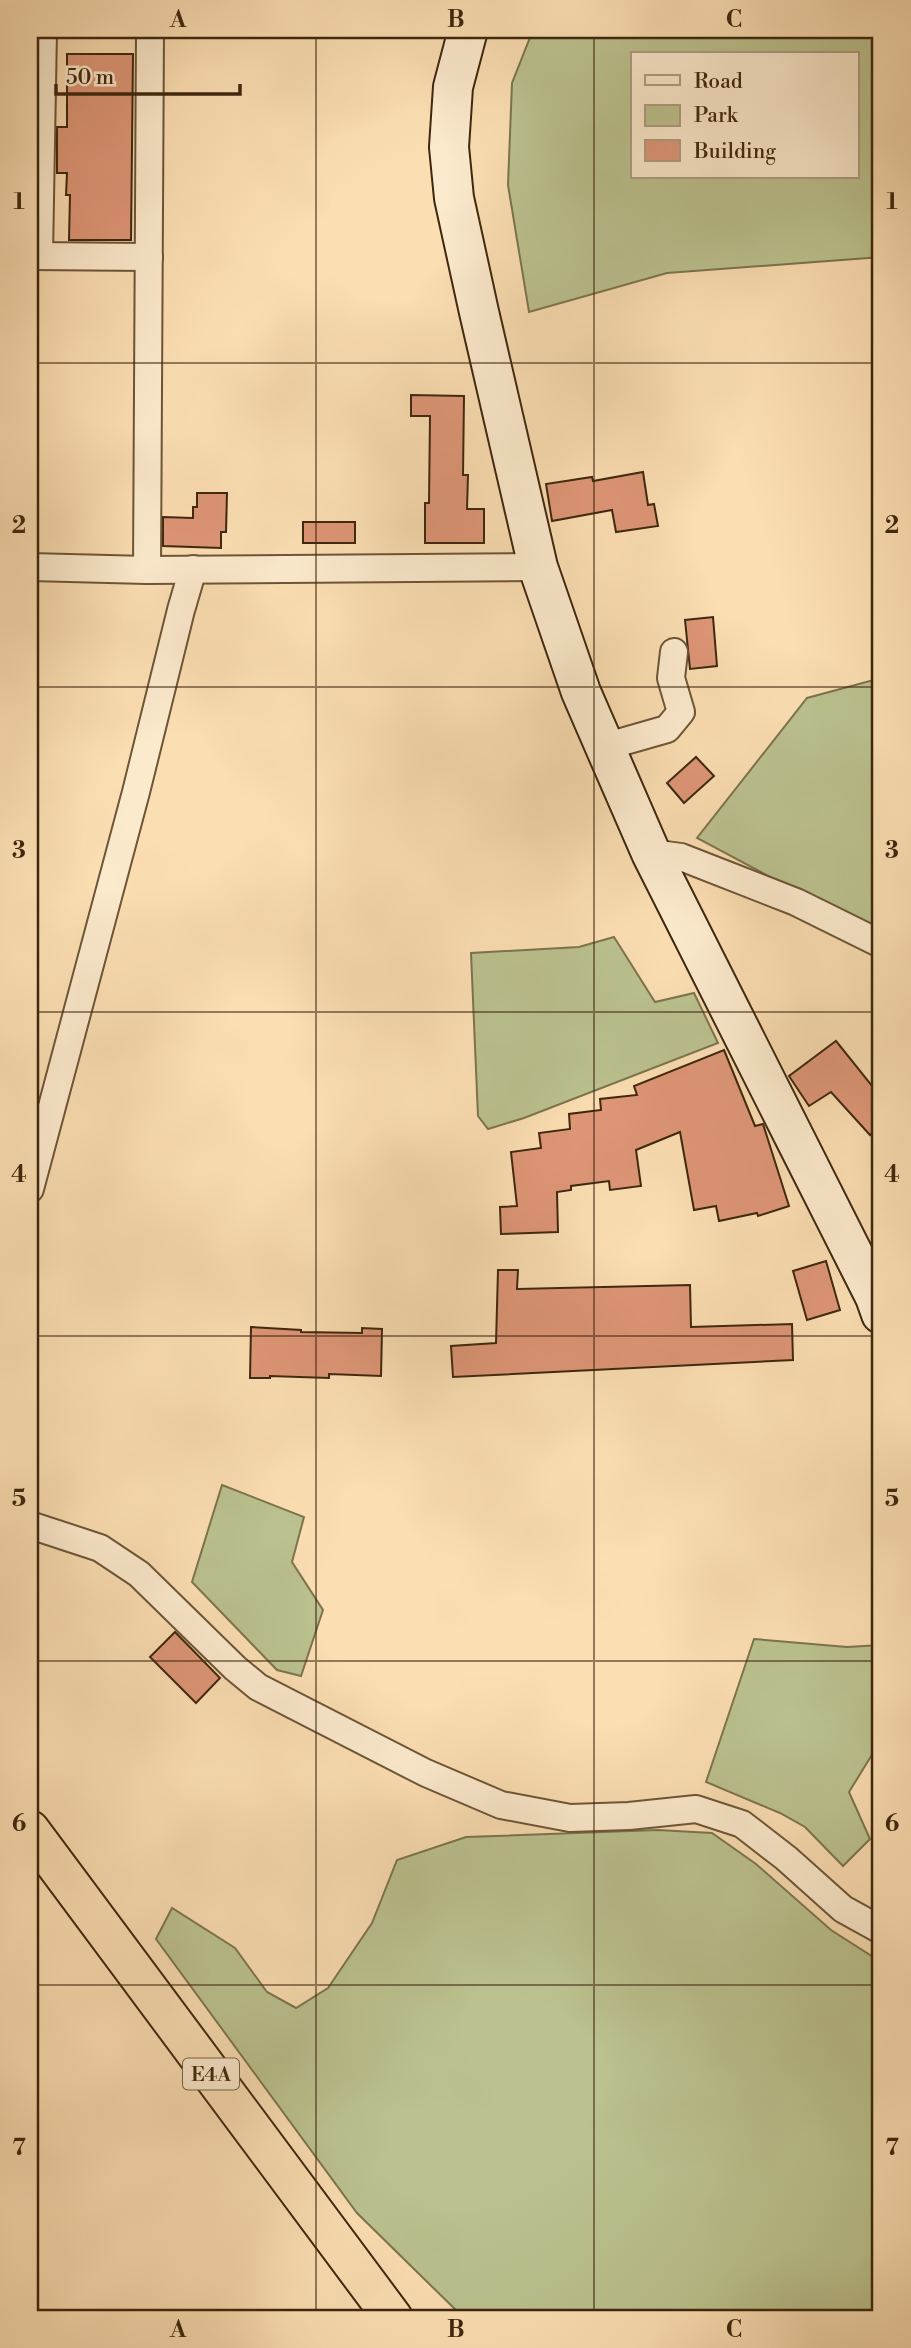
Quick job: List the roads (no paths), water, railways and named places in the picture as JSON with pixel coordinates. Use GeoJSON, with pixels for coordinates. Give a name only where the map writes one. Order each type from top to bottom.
{"type":"FeatureCollection","features":[{"type":"Feature","properties":{"kind":"highway","name":"E4A"},"geometry":{"type":"LineString","coordinates":[[30,1830],[393,2318]]}},
{"type":"Feature","properties":{"kind":"street"},"geometry":{"type":"LineString","coordinates":[[43,30],[34,256],[149,257]]}},
{"type":"Feature","properties":{"kind":"street"},"geometry":{"type":"LineString","coordinates":[[146,570],[150,30]]}},
{"type":"Feature","properties":{"kind":"street"},"geometry":{"type":"LineString","coordinates":[[468,30],[453,87],[449,147],[454,198],[538,567],[581,692],[651,853],[881,1314]]}},
{"type":"Feature","properties":{"kind":"street"},"geometry":{"type":"LineString","coordinates":[[30,567],[146,570],[538,567]]}},
{"type":"Feature","properties":{"kind":"street"},"geometry":{"type":"LineString","coordinates":[[30,1189],[194,569]]}},
{"type":"Feature","properties":{"kind":"street"},"geometry":{"type":"LineString","coordinates":[[604,747],[667,729],[681,712],[671,678],[674,652]]}},
{"type":"Feature","properties":{"kind":"street"},"geometry":{"type":"LineString","coordinates":[[651,853],[681,857],[796,901],[881,944]]}},
{"type":"Feature","properties":{"kind":"street"},"geometry":{"type":"LineString","coordinates":[[30,1525],[100,1548],[139,1574],[258,1687],[426,1773],[500,1805],[570,1818],[629,1816],[696,1809],[742,1824],[844,1909],[881,1930]]}}]}
